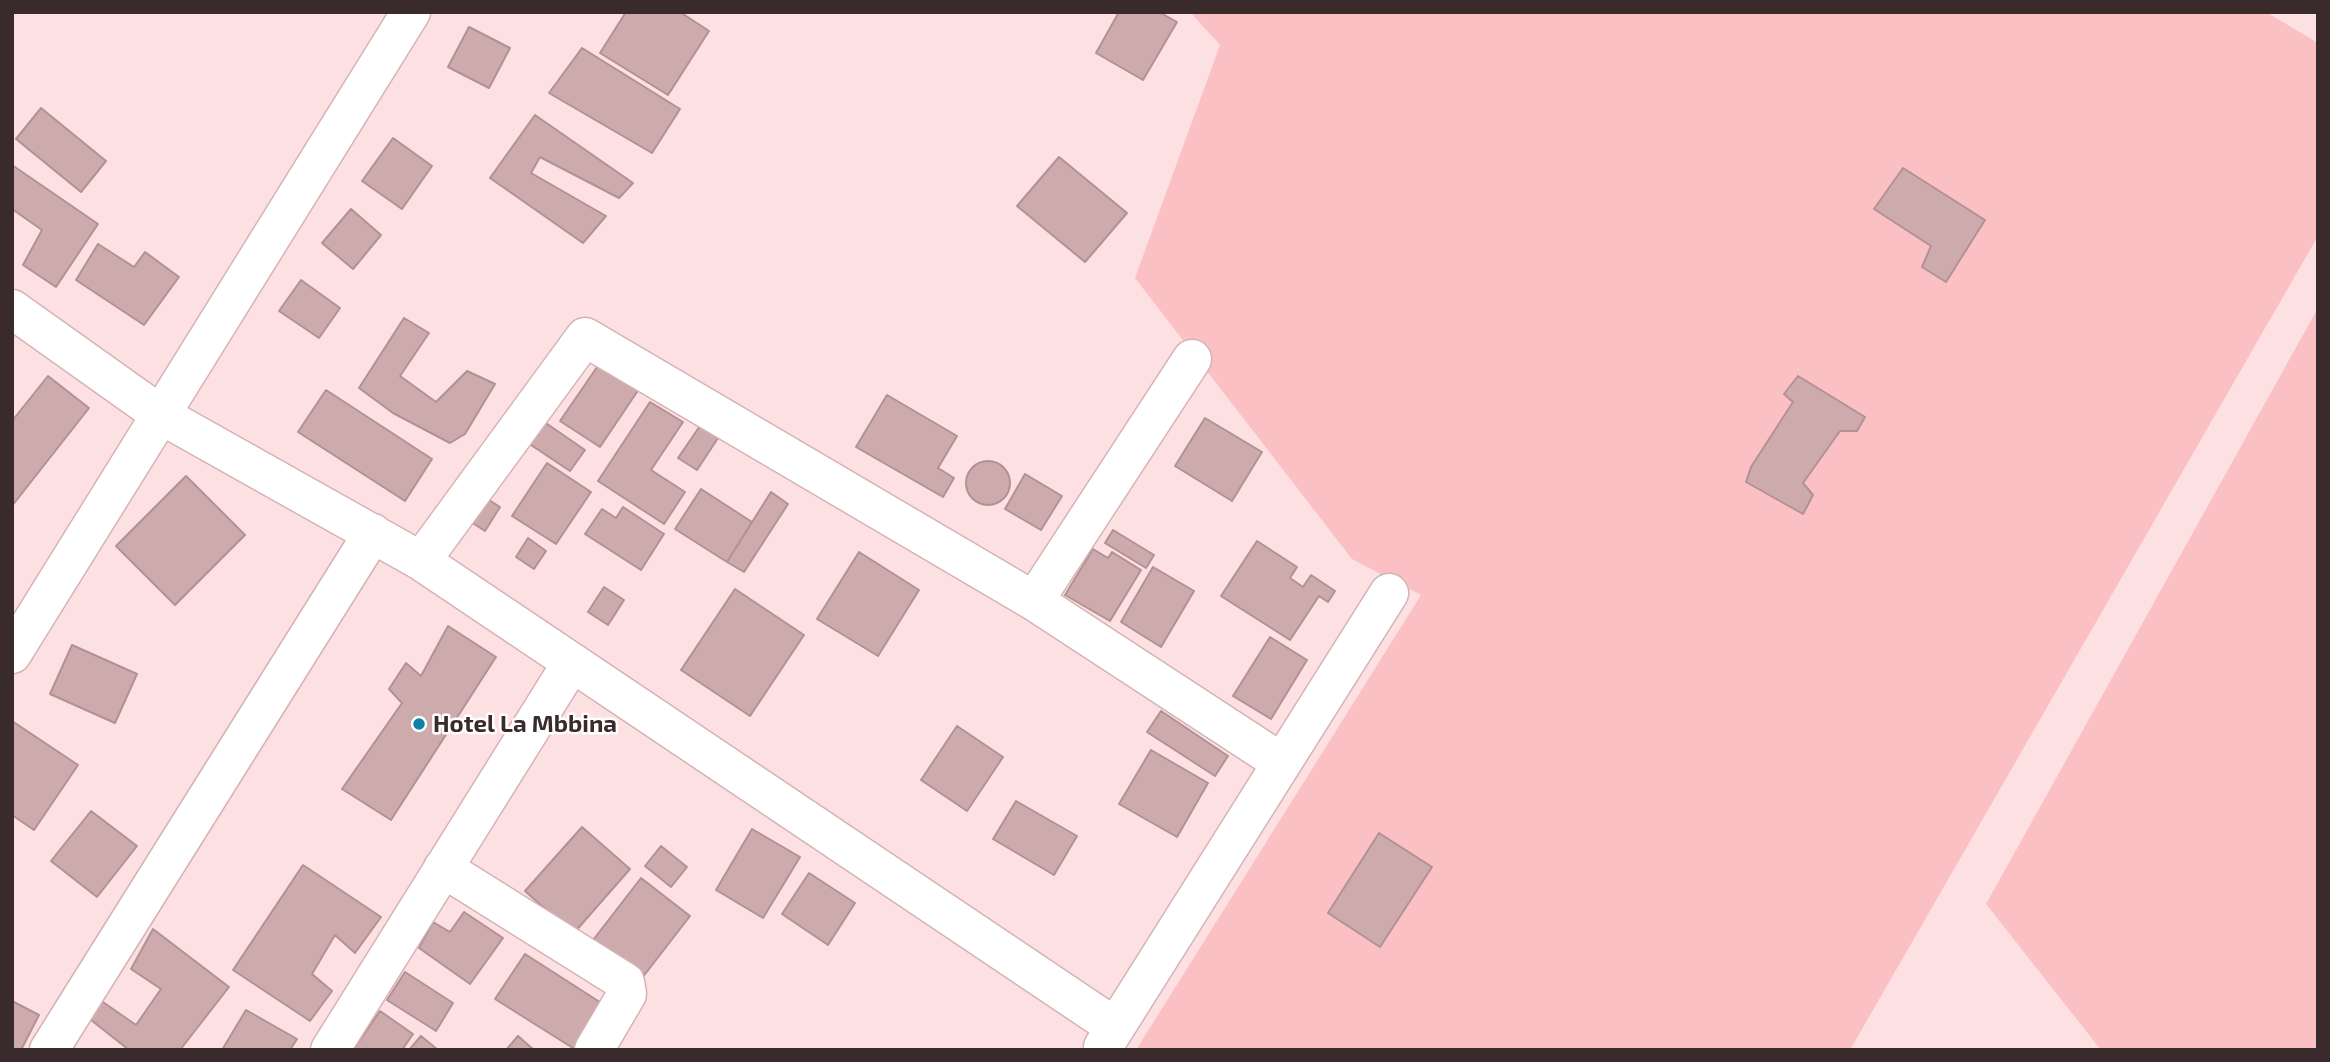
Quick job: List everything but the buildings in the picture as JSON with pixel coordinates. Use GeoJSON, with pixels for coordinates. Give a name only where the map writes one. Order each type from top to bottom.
{"type":"FeatureCollection","features":[{"type":"Feature","properties":{"kind":"street"},"geometry":{"type":"LineString","coordinates":[[12,654],[411,12]]}},
{"type":"Feature","properties":{"kind":"street"},"geometry":{"type":"LineString","coordinates":[[12,309],[161,415],[421,561],[1108,1038],[1389,593]]}},
{"type":"Feature","properties":{"kind":"street"},"geometry":{"type":"LineString","coordinates":[[421,561],[585,337],[1034,601],[1282,763]]}},
{"type":"Feature","properties":{"kind":"street"},"geometry":{"type":"LineString","coordinates":[[1034,601],[1192,359]]}},
{"type":"Feature","properties":{"kind":"street"},"geometry":{"type":"LineString","coordinates":[[50,1050],[373,533]]}},
{"type":"Feature","properties":{"kind":"street"},"geometry":{"type":"LineString","coordinates":[[330,1050],[571,664]]}},
{"type":"Feature","properties":{"kind":"street"},"geometry":{"type":"LineString","coordinates":[[443,868],[625,982],[627,994],[594,1050]]}},
{"type":"Feature","properties":{"kind":"shaded area"},"geometry":{"type":"Polygon","coordinates":[[[1190,12],[2266,12],[2318,43],[2318,236],[1850,1050],[1136,1050],[1421,595],[1352,559],[1135,278],[1220,45],[1190,12]]]}},
{"type":"Feature","properties":{"kind":"shaded area"},"geometry":{"type":"Polygon","coordinates":[[[2318,308],[2318,1050],[2101,1050],[1986,904],[2318,308]]]}},
{"type":"Feature","properties":{"kind":"place","name":"Hotel La Mbbina"},"geometry":{"type":"Point","coordinates":[419,724]}}]}
